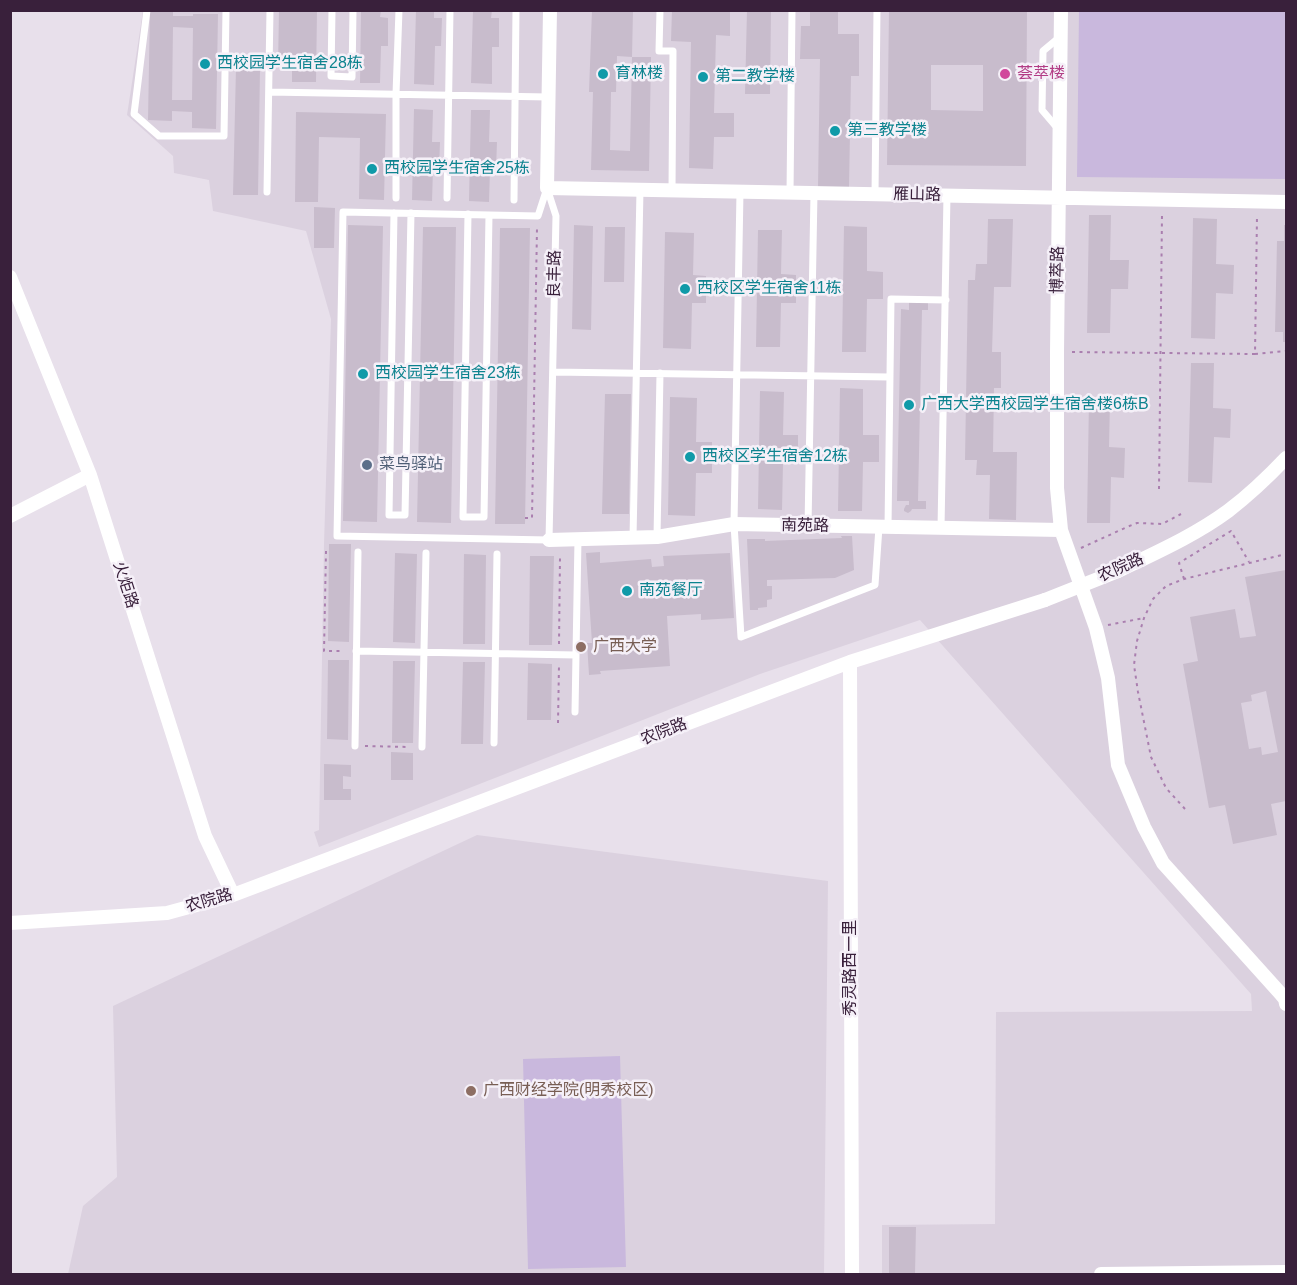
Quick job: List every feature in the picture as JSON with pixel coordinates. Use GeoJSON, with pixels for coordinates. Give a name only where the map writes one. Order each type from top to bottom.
{"type":"FeatureCollection","features":[{"type":"Feature","properties":{"kind":"street","name":"良丰路"},"geometry":{"type":"LineString","coordinates":[[547,188],[550,10]]}},
{"type":"Feature","properties":{"kind":"street","name":"博萃路"},"geometry":{"type":"LineString","coordinates":[[1061,10],[1057,352],[1058,488],[1061,530],[1096,628],[1108,678],[1118,765],[1144,827],[1163,863],[1285,999],[1287,1004]]}},
{"type":"Feature","properties":{"kind":"street","name":"雁山路"},"geometry":{"type":"LineString","coordinates":[[547,188],[1287,202]]}},
{"type":"Feature","properties":{"kind":"street","name":"火炬路"},"geometry":{"type":"LineString","coordinates":[[10,277],[90,475],[205,836],[233,895]]}},
{"type":"Feature","properties":{"kind":"street","name":"农院路"},"geometry":{"type":"LineString","coordinates":[[10,923],[167,913],[233,895],[850,662],[1045,600],[1118,571],[1179,542],[1228,511],[1287,458]]}},
{"type":"Feature","properties":{"kind":"street"},"geometry":{"type":"LineString","coordinates":[[10,516],[90,475]]}},
{"type":"Feature","properties":{"kind":"street","name":"南苑路"},"geometry":{"type":"LineString","coordinates":[[549,540],[657,537],[734,524],[1061,530]]}},
{"type":"Feature","properties":{"kind":"street","name":"秀灵路西一里"},"geometry":{"type":"LineString","coordinates":[[850,662],[852,1275]]}},
{"type":"Feature","properties":{"kind":"street"},"geometry":{"type":"LineString","coordinates":[[1101,1275],[1287,1272]]}},
{"type":"Feature","properties":{"kind":"lane"},"geometry":{"type":"LineString","coordinates":[[147,10],[134,114],[159,136],[224,136],[226,10]]}},
{"type":"Feature","properties":{"kind":"lane"},"geometry":{"type":"LineString","coordinates":[[267,192],[270,10]]}},
{"type":"Feature","properties":{"kind":"lane"},"geometry":{"type":"LineString","coordinates":[[332,10],[331,76],[352,77],[353,10]]}},
{"type":"Feature","properties":{"kind":"lane"},"geometry":{"type":"LineString","coordinates":[[396,198],[399,10]]}},
{"type":"Feature","properties":{"kind":"lane"},"geometry":{"type":"LineString","coordinates":[[447,198],[450,10]]}},
{"type":"Feature","properties":{"kind":"lane"},"geometry":{"type":"LineString","coordinates":[[514,200],[516,10]]}},
{"type":"Feature","properties":{"kind":"lane"},"geometry":{"type":"LineString","coordinates":[[660,10],[659,51],[673,51],[672,190]]}},
{"type":"Feature","properties":{"kind":"lane"},"geometry":{"type":"LineString","coordinates":[[790,192],[792,10]]}},
{"type":"Feature","properties":{"kind":"lane"},"geometry":{"type":"LineString","coordinates":[[875,194],[877,10]]}},
{"type":"Feature","properties":{"kind":"lane"},"geometry":{"type":"LineString","coordinates":[[269,92],[549,97]]}},
{"type":"Feature","properties":{"kind":"lane"},"geometry":{"type":"LineString","coordinates":[[547,188],[538,216],[343,212],[337,536],[549,540]]}},
{"type":"Feature","properties":{"kind":"lane","name":"良丰路"},"geometry":{"type":"LineString","coordinates":[[547,188],[556,216],[549,540]]}},
{"type":"Feature","properties":{"kind":"lane"},"geometry":{"type":"LineString","coordinates":[[633,538],[640,190]]}},
{"type":"Feature","properties":{"kind":"lane"},"geometry":{"type":"LineString","coordinates":[[740,192],[734,524],[741,637],[875,585],[883,527],[891,299],[946,300]]}},
{"type":"Feature","properties":{"kind":"lane"},"geometry":{"type":"LineString","coordinates":[[808,526],[814,193]]}},
{"type":"Feature","properties":{"kind":"lane"},"geometry":{"type":"LineString","coordinates":[[941,528],[947,195]]}},
{"type":"Feature","properties":{"kind":"lane"},"geometry":{"type":"LineString","coordinates":[[394,213],[389,515],[405,515],[411,213]]}},
{"type":"Feature","properties":{"kind":"lane"},"geometry":{"type":"LineString","coordinates":[[468,214],[463,517],[484,517],[489,215]]}},
{"type":"Feature","properties":{"kind":"lane"},"geometry":{"type":"LineString","coordinates":[[553,372],[890,378]]}},
{"type":"Feature","properties":{"kind":"lane"},"geometry":{"type":"LineString","coordinates":[[657,537],[660,373]]}},
{"type":"Feature","properties":{"kind":"lane"},"geometry":{"type":"LineString","coordinates":[[575,712],[578,539]]}},
{"type":"Feature","properties":{"kind":"lane"},"geometry":{"type":"LineString","coordinates":[[355,746],[358,552]]}},
{"type":"Feature","properties":{"kind":"lane"},"geometry":{"type":"LineString","coordinates":[[422,747],[426,553]]}},
{"type":"Feature","properties":{"kind":"lane"},"geometry":{"type":"LineString","coordinates":[[494,743],[497,554]]}},
{"type":"Feature","properties":{"kind":"lane"},"geometry":{"type":"LineString","coordinates":[[356,651],[576,656]]}},
{"type":"Feature","properties":{"kind":"path"},"geometry":{"type":"LineString","coordinates":[[1159,489],[1162,200]]}},
{"type":"Feature","properties":{"kind":"path"},"geometry":{"type":"LineString","coordinates":[[1255,354],[1258,201]]}},
{"type":"Feature","properties":{"kind":"path"},"geometry":{"type":"LineString","coordinates":[[525,518],[532,518],[538,216]]}},
{"type":"Feature","properties":{"kind":"path"},"geometry":{"type":"LineString","coordinates":[[1057,352],[1255,354],[1287,351]]}},
{"type":"Feature","properties":{"kind":"path"},"geometry":{"type":"LineString","coordinates":[[1069,553],[1137,523],[1162,524],[1181,514]]}},
{"type":"Feature","properties":{"kind":"path"},"geometry":{"type":"LineString","coordinates":[[1184,579],[1179,563],[1231,531],[1250,563]]}},
{"type":"Feature","properties":{"kind":"path"},"geometry":{"type":"LineString","coordinates":[[326,551],[324,651],[356,651]]}},
{"type":"Feature","properties":{"kind":"path"},"geometry":{"type":"LineString","coordinates":[[1185,809],[1166,788],[1152,757],[1138,692],[1134,665],[1137,641],[1144,618],[1153,599],[1166,586],[1184,579],[1287,554]]}},
{"type":"Feature","properties":{"kind":"path"},"geometry":{"type":"LineString","coordinates":[[558,723],[561,557]]}},
{"type":"Feature","properties":{"kind":"path"},"geometry":{"type":"LineString","coordinates":[[1096,628],[1144,618]]}},
{"type":"Feature","properties":{"kind":"path"},"geometry":{"type":"LineString","coordinates":[[355,746],[422,747]]}},
{"type":"Feature","properties":{"kind":"shaded area","name":"广西大学"},"geometry":{"type":"Polygon","coordinates":[[[143,11],[1286,11],[1286,1274],[882,1274],[882,1225],[995,1224],[996,1012],[1252,1011],[1251,994],[920,620],[760,674],[319,847],[314,832],[319,830],[331,319],[306,231],[213,211],[209,180],[174,173],[173,156],[127,115],[143,11]]]}},
{"type":"Feature","properties":{"kind":"shaded area"},"geometry":{"type":"Polygon","coordinates":[[[1079,11],[1286,11],[1286,179],[1077,177],[1079,11]]]}},
{"type":"Feature","properties":{"kind":"shaded area","name":"广西财经学院(明秀校区)"},"geometry":{"type":"Polygon","coordinates":[[[477,835],[828,881],[824,1274],[68,1274],[83,1206],[117,1177],[113,1006],[477,835]]]}},
{"type":"Feature","properties":{"kind":"shaded area"},"geometry":{"type":"Polygon","coordinates":[[[620,1056],[626,1267],[528,1269],[523,1059],[620,1056]]]}},
{"type":"Feature","properties":{"kind":"building","name":"西校园学生宿舍28栋"},"geometry":{"type":"Polygon","coordinates":[[[150,10],[173,10],[173,16],[218,14],[216,129],[192,128],[192,112],[172,111],[172,121],[148,120],[150,10]],[[173,27],[172,100],[192,100],[193,28],[173,27]]]}},
{"type":"Feature","properties":{"kind":"building"},"geometry":{"type":"Polygon","coordinates":[[[279,10],[317,10],[316,82],[292,82],[292,68],[278,68],[279,10]]]}},
{"type":"Feature","properties":{"kind":"building"},"geometry":{"type":"Polygon","coordinates":[[[361,10],[381,10],[380,17],[388,18],[388,46],[381,46],[380,83],[360,83],[361,10]]]}},
{"type":"Feature","properties":{"kind":"building"},"geometry":{"type":"Polygon","coordinates":[[[416,10],[434,10],[434,18],[442,18],[441,46],[435,46],[434,85],[414,84],[416,10]]]}},
{"type":"Feature","properties":{"kind":"building"},"geometry":{"type":"Polygon","coordinates":[[[473,10],[492,10],[491,18],[499,18],[499,47],[492,47],[492,84],[471,83],[473,10]]]}},
{"type":"Feature","properties":{"kind":"building","name":"育林楼"},"geometry":{"type":"Polygon","coordinates":[[[592,10],[633,10],[632,57],[651,57],[649,171],[591,170],[593,92],[589,92],[592,10]],[[617,56],[616,92],[611,92],[610,150],[630,151],[632,57],[617,56]]]}},
{"type":"Feature","properties":{"kind":"building","name":"第二教学楼"},"geometry":{"type":"Polygon","coordinates":[[[672,10],[730,10],[730,36],[716,35],[714,113],[734,113],[734,137],[714,137],[713,169],[689,168],[691,42],[671,41],[672,10]]]}},
{"type":"Feature","properties":{"kind":"building"},"geometry":{"type":"Polygon","coordinates":[[[747,10],[771,10],[770,94],[745,94],[747,10]]]}},
{"type":"Feature","properties":{"kind":"building","name":"第三教学楼"},"geometry":{"type":"Polygon","coordinates":[[[810,10],[838,10],[838,34],[859,34],[859,76],[851,76],[849,187],[818,187],[820,59],[800,59],[801,26],[810,26],[810,10]]]}},
{"type":"Feature","properties":{"kind":"building"},"geometry":{"type":"Polygon","coordinates":[[[889,10],[1027,10],[1026,166],[887,165],[889,10]],[[931,65],[931,110],[983,111],[983,65],[931,65]]]}},
{"type":"Feature","properties":{"kind":"building"},"geometry":{"type":"Polygon","coordinates":[[[236,68],[260,69],[258,195],[233,195],[236,68]]]}},
{"type":"Feature","properties":{"kind":"building"},"geometry":{"type":"Polygon","coordinates":[[[414,109],[433,110],[432,142],[440,142],[439,169],[433,169],[432,201],[412,200],[414,109]]]}},
{"type":"Feature","properties":{"kind":"building"},"geometry":{"type":"Polygon","coordinates":[[[471,110],[490,110],[489,142],[497,142],[496,169],[490,169],[489,202],[469,201],[471,110]]]}},
{"type":"Feature","properties":{"kind":"building","name":"西校园学生宿舍25栋"},"geometry":{"type":"Polygon","coordinates":[[[296,112],[386,114],[384,200],[359,199],[360,138],[319,137],[318,202],[295,202],[296,112]]]}},
{"type":"Feature","properties":{"kind":"building"},"geometry":{"type":"Polygon","coordinates":[[[314,207],[335,208],[334,248],[314,248],[314,207]]]}},
{"type":"Feature","properties":{"kind":"building"},"geometry":{"type":"Polygon","coordinates":[[[1089,215],[1111,215],[1110,260],[1129,260],[1128,289],[1111,289],[1110,333],[1087,333],[1089,215]]]}},
{"type":"Feature","properties":{"kind":"building"},"geometry":{"type":"Polygon","coordinates":[[[1193,218],[1217,219],[1216,264],[1234,265],[1233,294],[1216,293],[1215,339],[1191,338],[1193,218]]]}},
{"type":"Feature","properties":{"kind":"building"},"geometry":{"type":"Polygon","coordinates":[[[988,219],[1013,219],[1011,287],[994,287],[992,352],[1001,352],[1001,388],[994,388],[993,452],[1017,452],[1016,520],[989,519],[990,475],[976,475],[977,460],[965,460],[968,280],[975,280],[976,264],[987,264],[988,219]]]}},
{"type":"Feature","properties":{"kind":"building","name":"西校园学生宿舍23栋"},"geometry":{"type":"Polygon","coordinates":[[[348,225],[383,226],[377,522],[343,521],[348,225]]]}},
{"type":"Feature","properties":{"kind":"building"},"geometry":{"type":"Polygon","coordinates":[[[574,225],[593,226],[591,330],[572,329],[574,225]]]}},
{"type":"Feature","properties":{"kind":"building"},"geometry":{"type":"Polygon","coordinates":[[[1284,225],[1286,225],[1286,342],[1283,342],[1283,332],[1275,332],[1277,241],[1284,241],[1284,225]]]}},
{"type":"Feature","properties":{"kind":"building"},"geometry":{"type":"Polygon","coordinates":[[[844,226],[867,227],[867,271],[883,272],[883,299],[867,299],[866,352],[842,352],[844,226]]]}},
{"type":"Feature","properties":{"kind":"building"},"geometry":{"type":"Polygon","coordinates":[[[423,227],[456,227],[451,523],[417,522],[423,227]]]}},
{"type":"Feature","properties":{"kind":"building"},"geometry":{"type":"Polygon","coordinates":[[[605,227],[625,227],[624,282],[604,282],[605,227]]]}},
{"type":"Feature","properties":{"kind":"building"},"geometry":{"type":"Polygon","coordinates":[[[500,228],[530,228],[525,524],[495,524],[500,228]]]}},
{"type":"Feature","properties":{"kind":"building"},"geometry":{"type":"Polygon","coordinates":[[[758,230],[782,230],[781,274],[796,275],[796,303],[781,303],[780,347],[756,347],[758,230]]]}},
{"type":"Feature","properties":{"kind":"building","name":"西校区学生宿舍11栋"},"geometry":{"type":"Polygon","coordinates":[[[665,232],[694,233],[693,275],[706,276],[706,303],[692,303],[691,349],[663,348],[665,232]]]}},
{"type":"Feature","properties":{"kind":"building","name":"广西大学西校园学生宿舍楼6栋B"},"geometry":{"type":"Polygon","coordinates":[[[909,302],[928,303],[928,310],[922,310],[918,501],[926,501],[926,509],[912,509],[908,513],[904,509],[906,505],[909,505],[909,501],[897,501],[901,309],[909,310],[909,302]]]}},
{"type":"Feature","properties":{"kind":"building"},"geometry":{"type":"Polygon","coordinates":[[[1191,363],[1214,363],[1213,408],[1231,409],[1230,438],[1214,437],[1212,483],[1188,482],[1191,363]]]}},
{"type":"Feature","properties":{"kind":"building"},"geometry":{"type":"Polygon","coordinates":[[[840,388],[863,389],[863,435],[879,435],[879,462],[863,462],[862,511],[838,511],[840,388]]]}},
{"type":"Feature","properties":{"kind":"building"},"geometry":{"type":"Polygon","coordinates":[[[760,391],[784,392],[783,435],[798,435],[798,463],[783,463],[782,510],[758,509],[760,391]]]}},
{"type":"Feature","properties":{"kind":"building"},"geometry":{"type":"Polygon","coordinates":[[[605,394],[631,394],[629,514],[602,514],[605,394]]]}},
{"type":"Feature","properties":{"kind":"building","name":"西校区学生宿舍12栋"},"geometry":{"type":"Polygon","coordinates":[[[670,397],[697,398],[696,442],[712,442],[712,473],[696,473],[695,516],[668,515],[670,397]]]}},
{"type":"Feature","properties":{"kind":"building"},"geometry":{"type":"Polygon","coordinates":[[[1089,399],[1110,399],[1109,447],[1125,448],[1124,478],[1111,477],[1110,523],[1087,523],[1089,399]]]}},
{"type":"Feature","properties":{"kind":"building"},"geometry":{"type":"Polygon","coordinates":[[[841,536],[852,536],[854,570],[835,578],[767,580],[767,586],[772,586],[772,599],[767,600],[767,607],[750,610],[747,539],[765,539],[765,541],[842,538],[841,536]]]}},
{"type":"Feature","properties":{"kind":"building"},"geometry":{"type":"Polygon","coordinates":[[[329,544],[351,544],[349,642],[328,641],[329,544]]]}},
{"type":"Feature","properties":{"kind":"building","name":"南苑餐厅"},"geometry":{"type":"Polygon","coordinates":[[[600,552],[600,563],[651,559],[652,567],[664,566],[663,556],[730,553],[734,618],[701,620],[701,614],[667,616],[670,666],[600,671],[601,674],[589,675],[587,643],[592,643],[586,553],[600,552]]]}},
{"type":"Feature","properties":{"kind":"building"},"geometry":{"type":"Polygon","coordinates":[[[395,553],[417,554],[415,643],[393,642],[395,553]]]}},
{"type":"Feature","properties":{"kind":"building"},"geometry":{"type":"Polygon","coordinates":[[[464,554],[486,555],[485,644],[463,644],[464,554]]]}},
{"type":"Feature","properties":{"kind":"building"},"geometry":{"type":"Polygon","coordinates":[[[530,556],[554,556],[552,645],[529,645],[530,556]]]}},
{"type":"Feature","properties":{"kind":"building"},"geometry":{"type":"Polygon","coordinates":[[[1286,570],[1286,801],[1271,804],[1277,835],[1233,844],[1225,805],[1209,808],[1183,664],[1198,661],[1190,617],[1235,609],[1240,638],[1256,636],[1245,577],[1286,570]],[[1266,691],[1251,695],[1252,701],[1241,703],[1249,749],[1261,747],[1262,755],[1278,752],[1266,691]]]}},
{"type":"Feature","properties":{"kind":"building"},"geometry":{"type":"Polygon","coordinates":[[[328,660],[349,660],[348,740],[327,739],[328,660]]]}},
{"type":"Feature","properties":{"kind":"building"},"geometry":{"type":"Polygon","coordinates":[[[393,661],[415,661],[413,743],[392,743],[393,661]]]}},
{"type":"Feature","properties":{"kind":"building"},"geometry":{"type":"Polygon","coordinates":[[[463,662],[485,662],[483,744],[461,744],[463,662]]]}},
{"type":"Feature","properties":{"kind":"building"},"geometry":{"type":"Polygon","coordinates":[[[528,663],[552,664],[551,720],[527,720],[528,663]]]}},
{"type":"Feature","properties":{"kind":"building"},"geometry":{"type":"Polygon","coordinates":[[[391,752],[413,753],[413,780],[391,780],[391,752]]]}},
{"type":"Feature","properties":{"kind":"building"},"geometry":{"type":"Polygon","coordinates":[[[324,764],[351,765],[351,777],[343,776],[343,789],[351,789],[351,800],[324,800],[324,764]]]}},
{"type":"Feature","properties":{"kind":"building"},"geometry":{"type":"Polygon","coordinates":[[[889,1227],[916,1227],[915,1274],[889,1274],[889,1227]]]}},
{"type":"Feature","properties":{"kind":"place","name":"西校园学生宿舍28栋"},"geometry":{"type":"Point","coordinates":[205,64]}},
{"type":"Feature","properties":{"kind":"place","name":"育林楼"},"geometry":{"type":"Point","coordinates":[603,74]}},
{"type":"Feature","properties":{"kind":"place","name":"荟萃楼"},"geometry":{"type":"Point","coordinates":[1005,74]}},
{"type":"Feature","properties":{"kind":"place","name":"第二教学楼"},"geometry":{"type":"Point","coordinates":[703,77]}},
{"type":"Feature","properties":{"kind":"place","name":"第三教学楼"},"geometry":{"type":"Point","coordinates":[835,131]}},
{"type":"Feature","properties":{"kind":"place","name":"西校园学生宿舍25栋"},"geometry":{"type":"Point","coordinates":[372,169]}},
{"type":"Feature","properties":{"kind":"place","name":"西校区学生宿舍11栋"},"geometry":{"type":"Point","coordinates":[685,289]}},
{"type":"Feature","properties":{"kind":"place","name":"西校园学生宿舍23栋"},"geometry":{"type":"Point","coordinates":[363,374]}},
{"type":"Feature","properties":{"kind":"place","name":"广西大学西校园学生宿舍楼6栋B"},"geometry":{"type":"Point","coordinates":[909,405]}},
{"type":"Feature","properties":{"kind":"place","name":"西校区学生宿舍12栋"},"geometry":{"type":"Point","coordinates":[690,457]}},
{"type":"Feature","properties":{"kind":"place","name":"菜鸟驿站"},"geometry":{"type":"Point","coordinates":[367,465]}},
{"type":"Feature","properties":{"kind":"place","name":"南苑餐厅"},"geometry":{"type":"Point","coordinates":[627,591]}},
{"type":"Feature","properties":{"kind":"place","name":"广西大学"},"geometry":{"type":"Point","coordinates":[581,647]}},
{"type":"Feature","properties":{"kind":"place","name":"广西财经学院(明秀校区)"},"geometry":{"type":"Point","coordinates":[471,1091]}}]}
